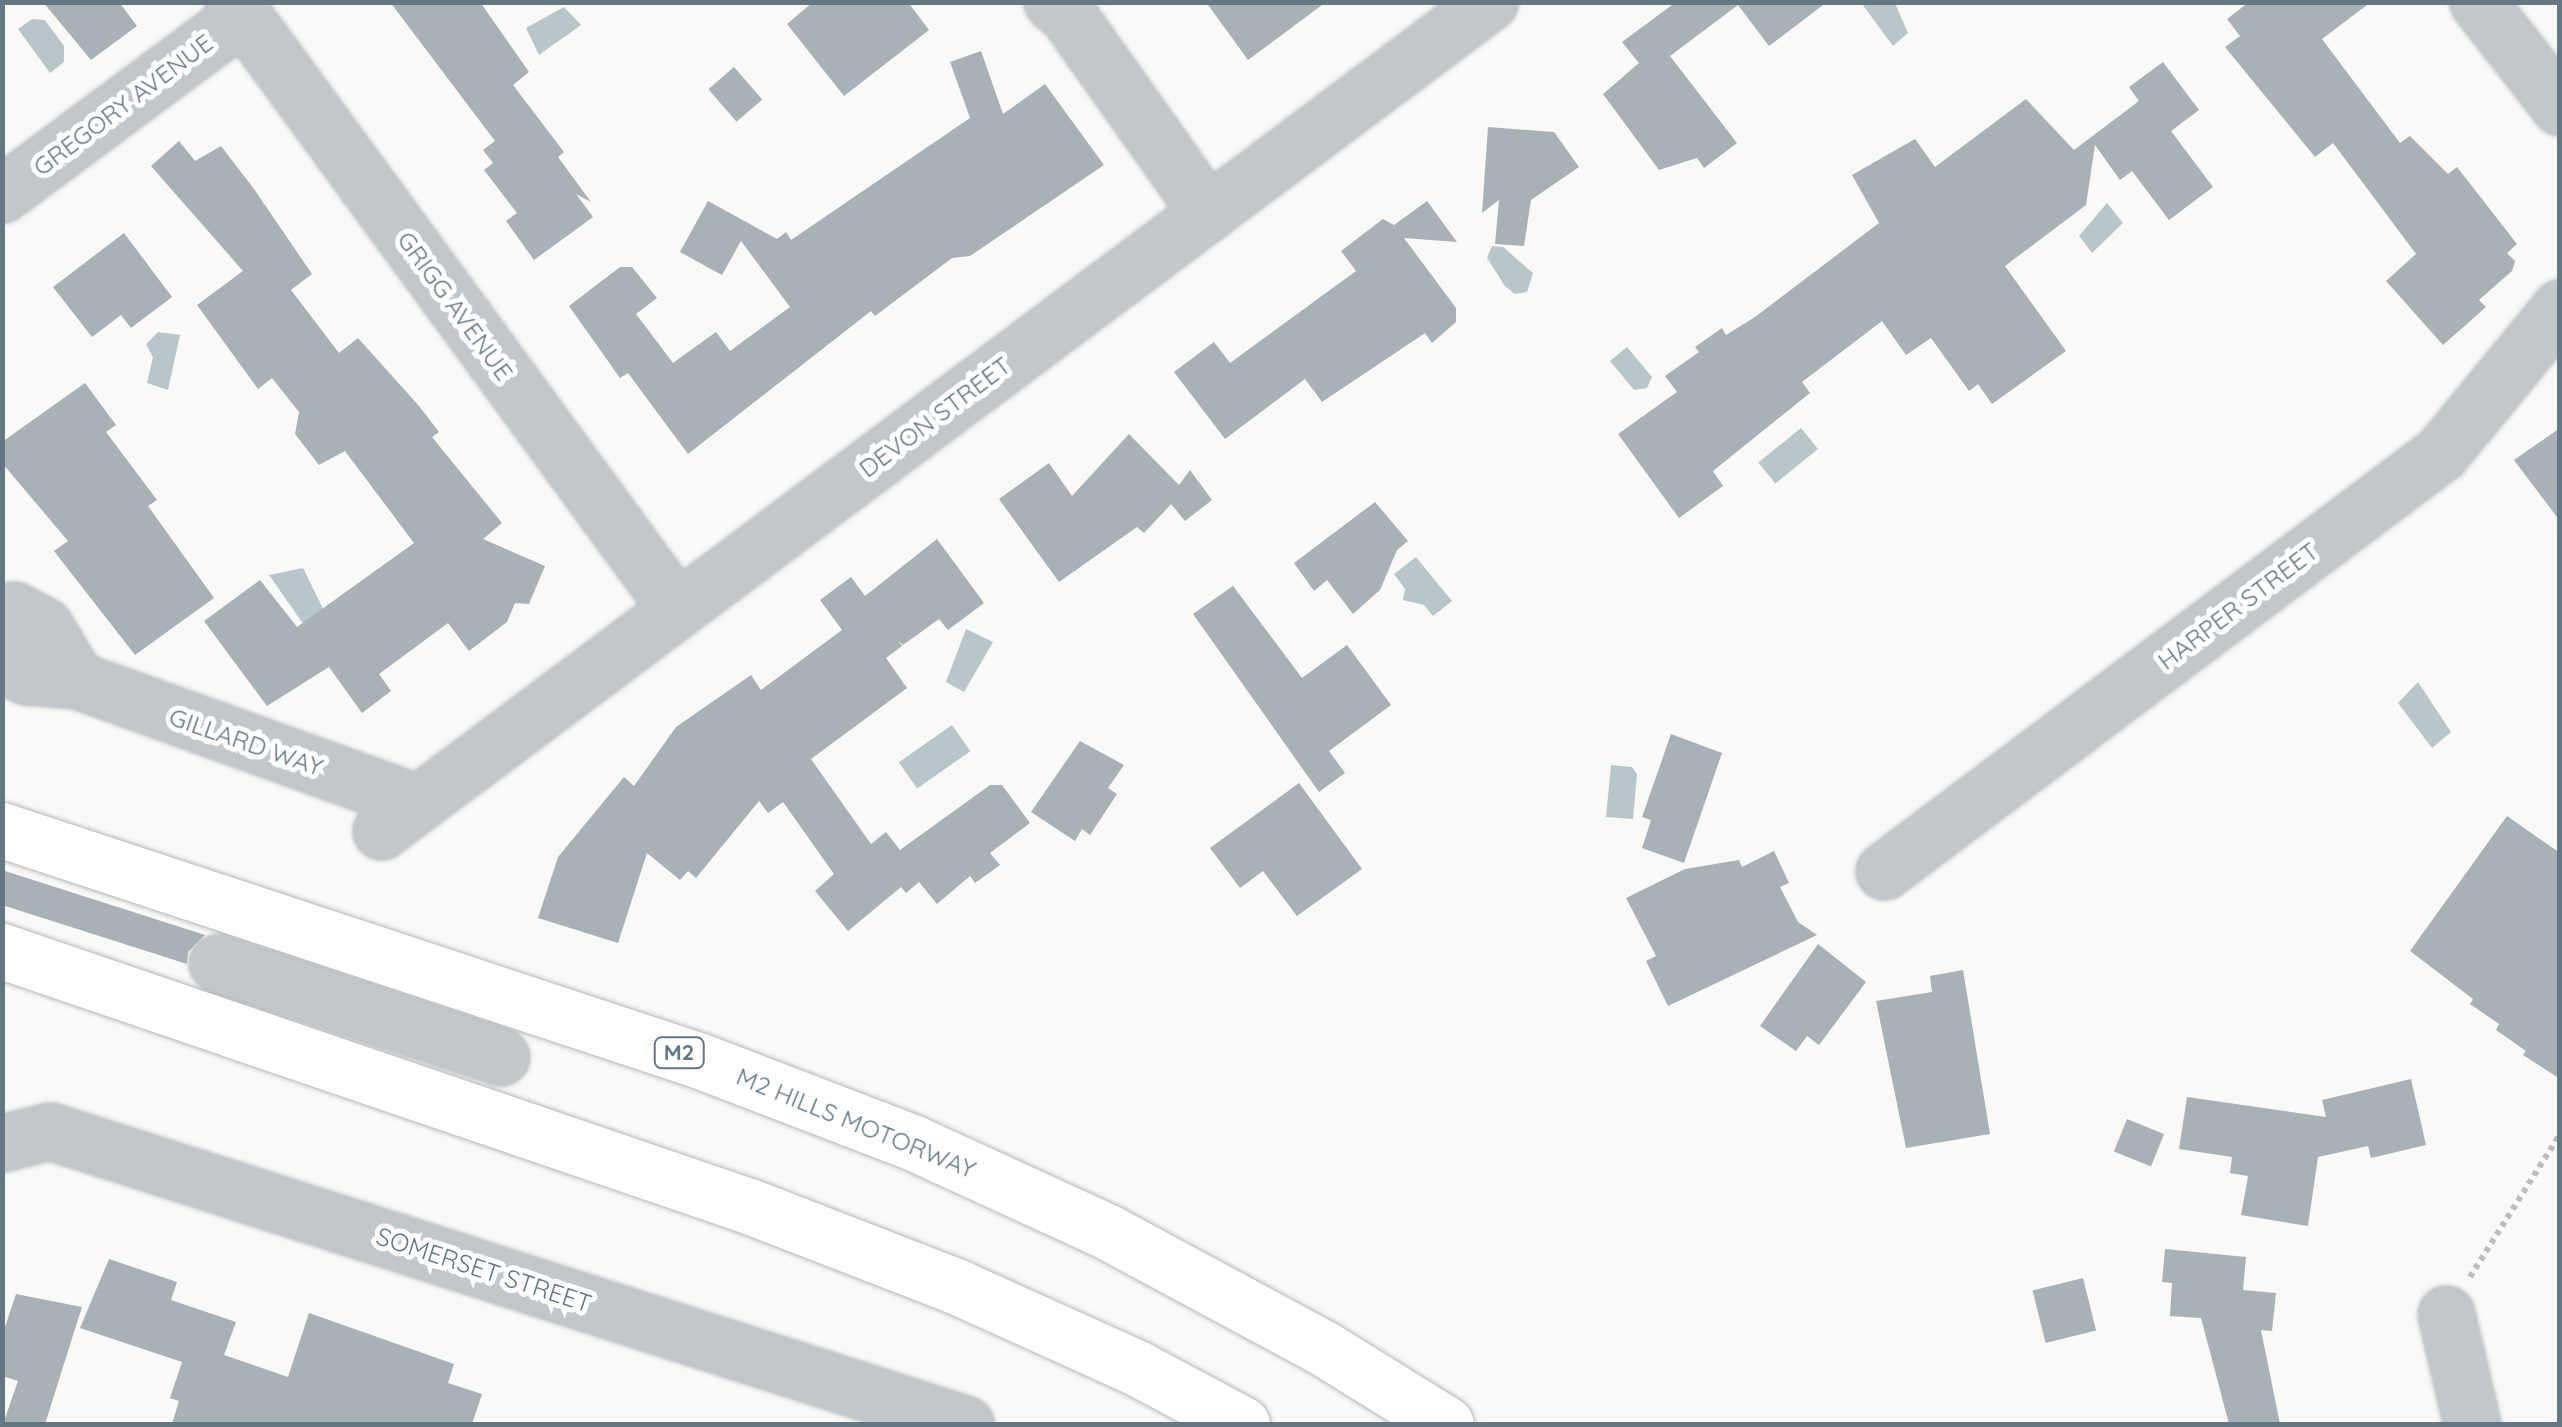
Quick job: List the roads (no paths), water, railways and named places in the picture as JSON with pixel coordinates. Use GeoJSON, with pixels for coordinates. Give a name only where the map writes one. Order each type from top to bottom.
{"type":"FeatureCollection","features":[{"type":"Feature","properties":{"kind":"highway","name":"M2 HILLS MOTORWAY"},"geometry":{"type":"LineString","coordinates":[[2,830],[698,1060],[914,1142],[1108,1232],[1326,1350],[1446,1424]]}},
{"type":"Feature","properties":{"kind":"highway"},"geometry":{"type":"LineString","coordinates":[[2,951],[749,1206],[960,1288],[1137,1368],[1242,1424]]}},
{"type":"Feature","properties":{"kind":"street"},"geometry":{"type":"LineString","coordinates":[[1052,2],[1067,14],[1208,213]]}},
{"type":"Feature","properties":{"kind":"street","name":"DEVON STREET"},"geometry":{"type":"LineString","coordinates":[[398,817],[1489,2]]}},
{"type":"Feature","properties":{"kind":"street"},"geometry":{"type":"LineString","coordinates":[[2478,2],[2560,108]]}},
{"type":"Feature","properties":{"kind":"street","name":"GREGORY AVENUE"},"geometry":{"type":"LineString","coordinates":[[2,194],[238,9]]}},
{"type":"Feature","properties":{"kind":"street","name":"GRIGG AVENUE"},"geometry":{"type":"LineString","coordinates":[[238,9],[677,608]]}},
{"type":"Feature","properties":{"kind":"street","name":"HARPER STREET"},"geometry":{"type":"LineString","coordinates":[[1884,871],[2441,453],[2560,308]]}},
{"type":"Feature","properties":{"kind":"street"},"geometry":{"type":"LineString","coordinates":[[2,618],[14,610],[44,626],[77,680]]}},
{"type":"Feature","properties":{"kind":"street","name":"GILLARD WAY"},"geometry":{"type":"LineString","coordinates":[[2,664],[26,676],[77,680],[398,817]]}},
{"type":"Feature","properties":{"kind":"street"},"geometry":{"type":"LineString","coordinates":[[216,964],[501,1056]]}},
{"type":"Feature","properties":{"kind":"street"},"geometry":{"type":"LineString","coordinates":[[484,1116],[517,1000]]}},
{"type":"Feature","properties":{"kind":"street","name":"SOMERSET STREET"},"geometry":{"type":"LineString","coordinates":[[2,1143],[50,1130],[966,1424]]}},
{"type":"Feature","properties":{"kind":"street"},"geometry":{"type":"LineString","coordinates":[[2446,1314],[2472,1424]]}}]}
